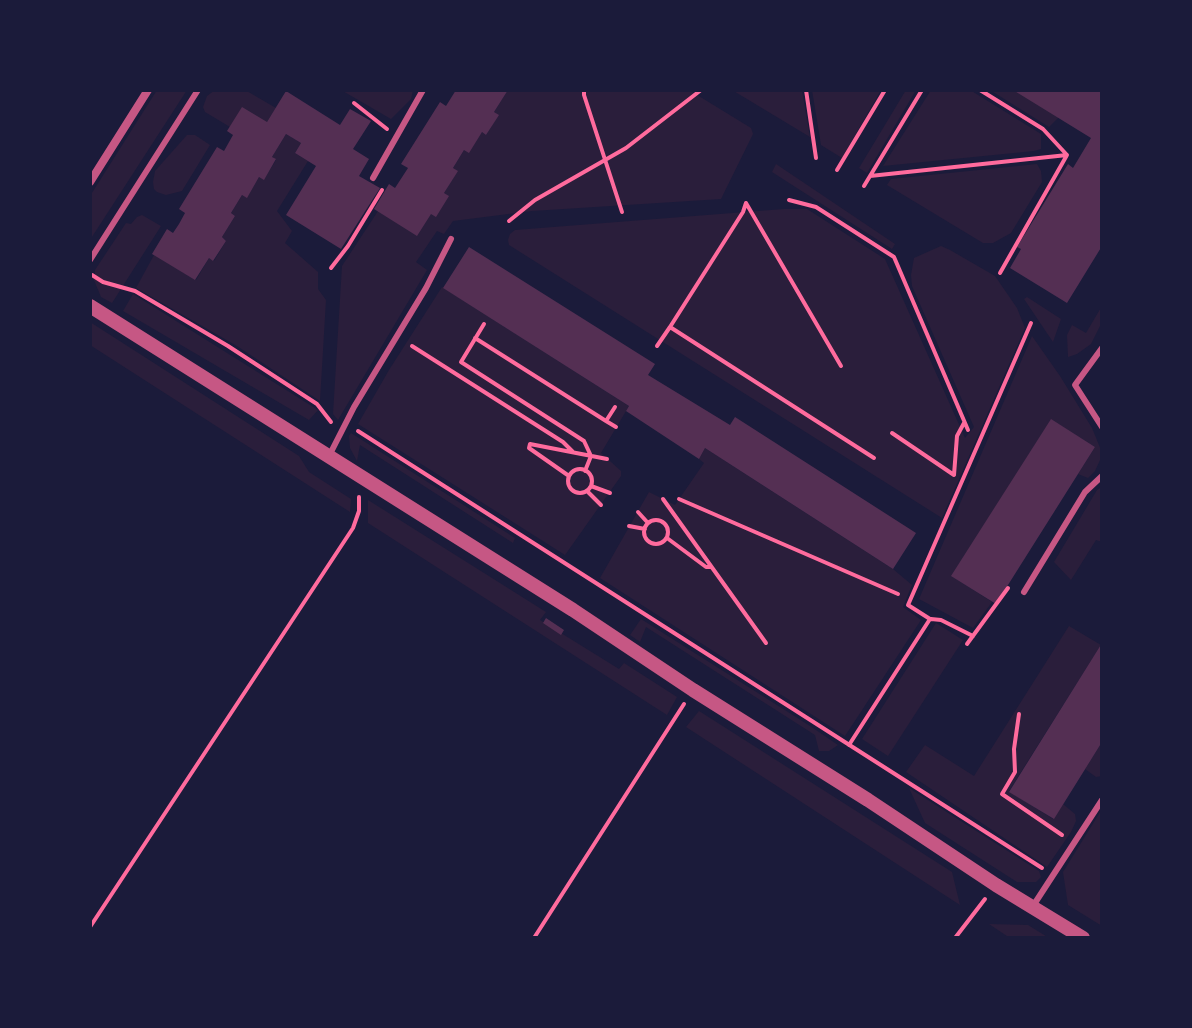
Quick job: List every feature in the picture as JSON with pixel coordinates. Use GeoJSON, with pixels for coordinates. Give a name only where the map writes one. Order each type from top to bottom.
{"type":"FeatureCollection","features":[{"type":"Feature","properties":{"kind":"street"},"geometry":{"type":"LineString","coordinates":[[90,182],[148,90]]}},
{"type":"Feature","properties":{"kind":"street"},"geometry":{"type":"LineString","coordinates":[[90,306],[573,610],[996,885],[1083,938]]}},
{"type":"Feature","properties":{"kind":"lane"},"geometry":{"type":"LineString","coordinates":[[90,260],[198,90]]}},
{"type":"Feature","properties":{"kind":"lane"},"geometry":{"type":"LineString","coordinates":[[373,178],[423,90]]}},
{"type":"Feature","properties":{"kind":"lane"},"geometry":{"type":"LineString","coordinates":[[329,456],[451,239]]}},
{"type":"Feature","properties":{"kind":"lane"},"geometry":{"type":"LineString","coordinates":[[1102,348],[1075,385],[1102,427]]}},
{"type":"Feature","properties":{"kind":"lane"},"geometry":{"type":"LineString","coordinates":[[1024,592],[1085,492],[1102,476]]}},
{"type":"Feature","properties":{"kind":"lane"},"geometry":{"type":"LineString","coordinates":[[1033,906],[1102,800]]}},
{"type":"Feature","properties":{"kind":"path"},"geometry":{"type":"LineString","coordinates":[[584,90],[622,212]]}},
{"type":"Feature","properties":{"kind":"path"},"geometry":{"type":"LineString","coordinates":[[509,221],[535,200],[626,148],[701,90]]}},
{"type":"Feature","properties":{"kind":"path"},"geometry":{"type":"LineString","coordinates":[[806,90],[816,158]]}},
{"type":"Feature","properties":{"kind":"path"},"geometry":{"type":"LineString","coordinates":[[837,170],[885,90]]}},
{"type":"Feature","properties":{"kind":"path"},"geometry":{"type":"LineString","coordinates":[[864,186],[922,90]]}},
{"type":"Feature","properties":{"kind":"path"},"geometry":{"type":"LineString","coordinates":[[980,90],[1043,129],[1067,155]]}},
{"type":"Feature","properties":{"kind":"path"},"geometry":{"type":"LineString","coordinates":[[354,103],[397,137]]}},
{"type":"Feature","properties":{"kind":"path"},"geometry":{"type":"LineString","coordinates":[[870,176],[1067,155]]}},
{"type":"Feature","properties":{"kind":"path"},"geometry":{"type":"LineString","coordinates":[[1000,273],[1067,155]]}},
{"type":"Feature","properties":{"kind":"path"},"geometry":{"type":"LineString","coordinates":[[331,268],[384,186],[383,161]]}},
{"type":"Feature","properties":{"kind":"path"},"geometry":{"type":"LineString","coordinates":[[789,200],[816,207],[894,257],[968,430]]}},
{"type":"Feature","properties":{"kind":"path"},"geometry":{"type":"LineString","coordinates":[[657,346],[746,203],[841,366]]}},
{"type":"Feature","properties":{"kind":"path"},"geometry":{"type":"LineString","coordinates":[[90,274],[103,282],[135,291],[228,346],[317,404],[333,424],[354,429],[380,445],[1053,875]]}},
{"type":"Feature","properties":{"kind":"path"},"geometry":{"type":"LineString","coordinates":[[973,636],[941,620],[930,619],[908,605],[1031,323]]}},
{"type":"Feature","properties":{"kind":"path"},"geometry":{"type":"LineString","coordinates":[[484,324],[461,362],[584,441],[591,456],[585,471]]}},
{"type":"Feature","properties":{"kind":"path"},"geometry":{"type":"LineString","coordinates":[[670,327],[874,458]]}},
{"type":"Feature","properties":{"kind":"path"},"geometry":{"type":"LineString","coordinates":[[475,338],[616,427]]}},
{"type":"Feature","properties":{"kind":"path"},"geometry":{"type":"LineString","coordinates":[[412,346],[563,442],[573,452]]}},
{"type":"Feature","properties":{"kind":"path"},"geometry":{"type":"LineString","coordinates":[[606,421],[615,407]]}},
{"type":"Feature","properties":{"kind":"path"},"geometry":{"type":"LineString","coordinates":[[892,433],[954,475],[957,436],[965,421]]}},
{"type":"Feature","properties":{"kind":"path"},"geometry":{"type":"LineString","coordinates":[[569,476],[529,448],[530,444],[607,459]]}},
{"type":"Feature","properties":{"kind":"path"},"geometry":{"type":"LineString","coordinates":[[601,505],[589,488],[591,476],[585,471],[575,470],[569,476],[568,484],[572,491],[580,493],[589,488],[610,493]]}},
{"type":"Feature","properties":{"kind":"path"},"geometry":{"type":"LineString","coordinates":[[90,927],[353,528],[359,511],[359,475]]}},
{"type":"Feature","properties":{"kind":"path"},"geometry":{"type":"LineString","coordinates":[[663,499],[766,643]]}},
{"type":"Feature","properties":{"kind":"path"},"geometry":{"type":"LineString","coordinates":[[679,499],[898,594]]}},
{"type":"Feature","properties":{"kind":"path"},"geometry":{"type":"LineString","coordinates":[[629,526],[647,526],[655,520],[665,524],[669,531],[667,538],[661,544],[652,544],[646,538],[647,526],[638,512]]}},
{"type":"Feature","properties":{"kind":"path"},"geometry":{"type":"LineString","coordinates":[[667,538],[706,567],[712,567]]}},
{"type":"Feature","properties":{"kind":"path"},"geometry":{"type":"LineString","coordinates":[[967,644],[1010,586],[1034,577]]}},
{"type":"Feature","properties":{"kind":"path"},"geometry":{"type":"LineString","coordinates":[[849,745],[930,619]]}},
{"type":"Feature","properties":{"kind":"path"},"geometry":{"type":"LineString","coordinates":[[534,938],[693,690]]}},
{"type":"Feature","properties":{"kind":"path"},"geometry":{"type":"LineString","coordinates":[[1019,714],[1014,749],[1015,772],[1002,794],[1074,843]]}},
{"type":"Feature","properties":{"kind":"path"},"geometry":{"type":"LineString","coordinates":[[955,938],[996,885]]}},
{"type":"Feature","properties":{"kind":"shaded area"},"geometry":{"type":"Polygon","coordinates":[[[157,90],[187,90],[90,240],[90,196],[157,90]]]}},
{"type":"Feature","properties":{"kind":"shaded area"},"geometry":{"type":"Polygon","coordinates":[[[215,90],[245,90],[276,108],[267,122],[230,127],[205,112],[203,107],[207,96],[215,90]]]}},
{"type":"Feature","properties":{"kind":"shaded area"},"geometry":{"type":"Polygon","coordinates":[[[341,90],[413,90],[411,99],[391,119],[341,90]]]}},
{"type":"Feature","properties":{"kind":"shaded area"},"geometry":{"type":"Polygon","coordinates":[[[508,90],[689,90],[751,128],[753,134],[721,199],[532,211],[453,221],[444,234],[437,231],[416,262],[427,270],[338,420],[333,414],[342,266],[378,211],[431,214],[448,196],[444,193],[457,171],[453,168],[464,150],[482,132],[486,135],[498,115],[494,112],[508,90]]]}},
{"type":"Feature","properties":{"kind":"shaded area"},"geometry":{"type":"Polygon","coordinates":[[[732,90],[802,90],[810,137],[732,90]]]}},
{"type":"Feature","properties":{"kind":"shaded area"},"geometry":{"type":"Polygon","coordinates":[[[812,90],[881,90],[842,158],[821,145],[812,90]]]}},
{"type":"Feature","properties":{"kind":"shaded area"},"geometry":{"type":"Polygon","coordinates":[[[906,90],[916,90],[867,173],[859,168],[906,90]]]}},
{"type":"Feature","properties":{"kind":"shaded area"},"geometry":{"type":"Polygon","coordinates":[[[931,90],[970,90],[1041,134],[1041,149],[883,166],[931,90]]]}},
{"type":"Feature","properties":{"kind":"shaded area"},"geometry":{"type":"Polygon","coordinates":[[[990,90],[1016,90],[1060,116],[1049,127],[990,90]]]}},
{"type":"Feature","properties":{"kind":"shaded area"},"geometry":{"type":"Polygon","coordinates":[[[286,134],[301,143],[295,153],[308,161],[277,211],[292,231],[285,243],[318,272],[318,289],[326,300],[320,401],[237,346],[136,288],[154,255],[196,280],[209,258],[214,261],[226,241],[222,237],[235,216],[231,213],[242,195],[247,197],[259,177],[264,179],[276,160],[272,157],[286,134]]]}},
{"type":"Feature","properties":{"kind":"shaded area"},"geometry":{"type":"Polygon","coordinates":[[[187,135],[195,135],[210,145],[182,191],[166,195],[157,192],[153,182],[155,171],[187,135]]]}},
{"type":"Feature","properties":{"kind":"shaded area"},"geometry":{"type":"Polygon","coordinates":[[[776,164],[895,244],[892,249],[772,172],[776,164]]]}},
{"type":"Feature","properties":{"kind":"shaded area"},"geometry":{"type":"Polygon","coordinates":[[[1037,164],[1042,182],[1011,233],[993,243],[983,243],[887,185],[891,179],[1037,164]]]}},
{"type":"Feature","properties":{"kind":"shaded area"},"geometry":{"type":"Polygon","coordinates":[[[807,209],[885,259],[965,438],[974,427],[912,286],[914,258],[941,246],[950,250],[995,276],[1017,308],[1025,328],[942,518],[509,245],[508,240],[515,230],[807,209]]]}},
{"type":"Feature","properties":{"kind":"shaded area"},"geometry":{"type":"Polygon","coordinates":[[[142,215],[161,226],[112,303],[101,297],[94,280],[95,270],[126,223],[131,224],[142,215]]]}},
{"type":"Feature","properties":{"kind":"shaded area"},"geometry":{"type":"Polygon","coordinates":[[[442,287],[629,406],[601,453],[621,471],[621,476],[565,555],[358,424],[442,287]]]}},
{"type":"Feature","properties":{"kind":"shaded area"},"geometry":{"type":"Polygon","coordinates":[[[133,294],[318,410],[309,420],[123,311],[133,294]]]}},
{"type":"Feature","properties":{"kind":"shaded area"},"geometry":{"type":"Polygon","coordinates":[[[1027,297],[1061,319],[1053,342],[1024,299],[1027,297]]]}},
{"type":"Feature","properties":{"kind":"shaded area"},"geometry":{"type":"Polygon","coordinates":[[[1102,306],[1102,322],[1091,344],[1068,357],[1067,335],[1072,325],[1086,333],[1102,306]]]}},
{"type":"Feature","properties":{"kind":"shaded area"},"geometry":{"type":"Polygon","coordinates":[[[90,322],[299,456],[309,472],[351,499],[350,512],[90,345],[90,322]]]}},
{"type":"Feature","properties":{"kind":"shaded area"},"geometry":{"type":"Polygon","coordinates":[[[1032,336],[1092,428],[1101,450],[1100,460],[1088,478],[1078,474],[1095,447],[1051,420],[952,576],[992,602],[973,628],[919,599],[1032,336]]]}},
{"type":"Feature","properties":{"kind":"shaded area"},"geometry":{"type":"Polygon","coordinates":[[[351,433],[515,538],[513,543],[360,445],[357,461],[350,448],[351,433]]]}},
{"type":"Feature","properties":{"kind":"shaded area"},"geometry":{"type":"Polygon","coordinates":[[[705,448],[893,569],[912,585],[903,607],[921,620],[845,736],[600,578],[649,492],[675,505],[704,463],[699,459],[705,448]]]}},
{"type":"Feature","properties":{"kind":"shaded area"},"geometry":{"type":"Polygon","coordinates":[[[1102,487],[1102,542],[1096,540],[1071,580],[1054,562],[1097,490],[1102,487]]]}},
{"type":"Feature","properties":{"kind":"shaded area"},"geometry":{"type":"Polygon","coordinates":[[[368,500],[546,612],[540,620],[619,669],[624,663],[677,697],[667,715],[368,523],[368,500]]]}},
{"type":"Feature","properties":{"kind":"shaded area"},"geometry":{"type":"Polygon","coordinates":[[[641,619],[838,745],[829,751],[819,751],[815,735],[646,627],[640,642],[630,635],[641,619]]]}},
{"type":"Feature","properties":{"kind":"shaded area"},"geometry":{"type":"Polygon","coordinates":[[[936,623],[963,640],[888,756],[862,739],[936,623]]]}},
{"type":"Feature","properties":{"kind":"shaded area"},"geometry":{"type":"Polygon","coordinates":[[[1069,626],[1101,645],[1009,791],[1053,819],[1063,804],[1075,814],[1076,821],[1071,832],[1047,867],[906,772],[925,745],[974,776],[1069,626]]]}},
{"type":"Feature","properties":{"kind":"shaded area"},"geometry":{"type":"Polygon","coordinates":[[[699,711],[952,872],[960,905],[686,727],[699,711]]]}},
{"type":"Feature","properties":{"kind":"shaded area"},"geometry":{"type":"Polygon","coordinates":[[[1102,742],[1102,776],[1096,777],[1085,769],[1102,742]]]}},
{"type":"Feature","properties":{"kind":"shaded area"},"geometry":{"type":"Polygon","coordinates":[[[909,788],[1039,871],[1041,877],[1036,882],[1017,882],[925,823],[909,788]]]}},
{"type":"Feature","properties":{"kind":"shaded area"},"geometry":{"type":"Polygon","coordinates":[[[1102,809],[1102,926],[1068,905],[1063,872],[1102,809]]]}},
{"type":"Feature","properties":{"kind":"shaded area"},"geometry":{"type":"Polygon","coordinates":[[[989,924],[1028,925],[1049,938],[1010,938],[989,924]]]}},
{"type":"Feature","properties":{"kind":"building"},"geometry":{"type":"Polygon","coordinates":[[[456,90],[508,90],[494,112],[499,115],[486,135],[482,132],[469,153],[464,150],[453,168],[458,171],[444,193],[449,196],[436,217],[431,214],[417,236],[374,209],[389,184],[395,188],[408,168],[401,164],[440,102],[446,106],[456,90]]]}},
{"type":"Feature","properties":{"kind":"building"},"geometry":{"type":"Polygon","coordinates":[[[1013,90],[1102,90],[1102,246],[1067,303],[1010,268],[1021,249],[1017,247],[1068,164],[1073,168],[1091,138],[1013,90]]]}},
{"type":"Feature","properties":{"kind":"building"},"geometry":{"type":"Polygon","coordinates":[[[286,91],[340,125],[350,109],[371,121],[353,149],[369,159],[359,176],[380,188],[341,249],[286,215],[316,166],[295,153],[301,143],[286,134],[272,157],[276,159],[264,180],[259,177],[247,198],[242,195],[231,213],[235,216],[222,237],[226,241],[213,261],[209,258],[195,280],[152,254],[167,229],[173,233],[179,224],[185,213],[179,209],[217,147],[224,151],[233,135],[227,131],[242,107],[267,122],[286,91]]]}},
{"type":"Feature","properties":{"kind":"building"},"geometry":{"type":"Polygon","coordinates":[[[469,247],[655,364],[648,375],[730,425],[735,417],[916,533],[893,569],[705,448],[699,459],[626,411],[629,406],[443,288],[469,247]]]}},
{"type":"Feature","properties":{"kind":"building"},"geometry":{"type":"Polygon","coordinates":[[[1051,419],[1095,447],[996,604],[951,576],[1051,419]]]}},
{"type":"Feature","properties":{"kind":"building"},"geometry":{"type":"Polygon","coordinates":[[[546,618],[564,630],[561,635],[543,623],[546,618]]]}},
{"type":"Feature","properties":{"kind":"building"},"geometry":{"type":"Polygon","coordinates":[[[1102,643],[1102,742],[1054,819],[1009,792],[1102,643]]]}}]}
